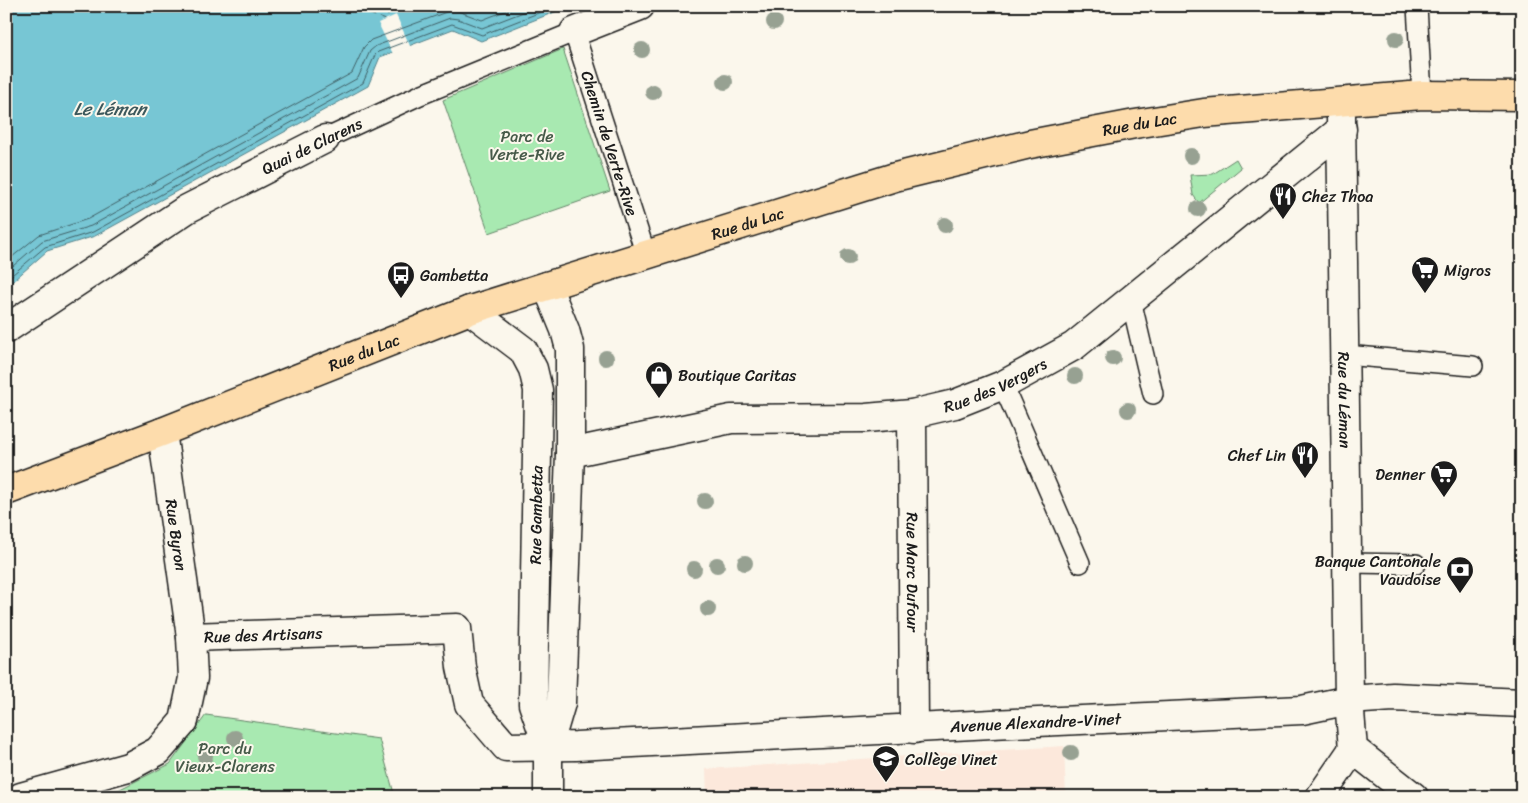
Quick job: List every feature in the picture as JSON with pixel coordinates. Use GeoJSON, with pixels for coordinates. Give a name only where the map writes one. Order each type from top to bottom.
{"type":"FeatureCollection","features":[{"type":"Feature","properties":{"kind":"main road","name":"Rue du Lac"},"geometry":{"type":"LineString","coordinates":[[6,491],[162,432],[470,310],[895,177],[1030,144],[1204,113],[1422,95],[1522,96]]}},
{"type":"Feature","properties":{"kind":"street","name":"Quai de Clarens"},"geometry":{"type":"LineString","coordinates":[[574,32],[640,6]]}},
{"type":"Feature","properties":{"kind":"street","name":"Rue du Léman"},"geometry":{"type":"LineString","coordinates":[[1341,101],[1349,700],[1353,749]]}},
{"type":"Feature","properties":{"kind":"street","name":"Rue des Vergers"},"geometry":{"type":"LineString","coordinates":[[570,453],[731,419],[866,418],[912,414],[955,404],[1003,385],[1074,346],[1342,128]]}},
{"type":"Feature","properties":{"kind":"street","name":"Quai de Clarens"},"geometry":{"type":"LineString","coordinates":[[6,329],[187,209],[326,139]]}},
{"type":"Feature","properties":{"kind":"street","name":"Rue Gambetta"},"geometry":{"type":"LineString","coordinates":[[547,286],[565,330],[570,349],[570,453],[561,703],[548,747],[548,797]]}},
{"type":"Feature","properties":{"kind":"street","name":"Rue Gambetta"},"geometry":{"type":"LineString","coordinates":[[470,310],[523,350],[533,369],[538,390],[533,704],[548,747]]}},
{"type":"Feature","properties":{"kind":"street","name":"Rue Marc Dufour"},"geometry":{"type":"LineString","coordinates":[[912,414],[914,729]]}},
{"type":"Feature","properties":{"kind":"street","name":"Rue Byron"},"geometry":{"type":"LineString","coordinates":[[162,432],[191,637]]}},
{"type":"Feature","properties":{"kind":"street","name":"Avenue Alexandre-Vinet"},"geometry":{"type":"LineString","coordinates":[[457,628],[461,667],[469,704],[506,747],[548,747],[1302,710],[1349,700],[1393,697],[1522,703]]}},
{"type":"Feature","properties":{"kind":"street","name":"Rue des Artisans"},"geometry":{"type":"LineString","coordinates":[[21,797],[128,767],[158,750],[184,721],[193,678],[191,637],[457,628]]}},
{"type":"Feature","properties":{"kind":"street"},"geometry":{"type":"LineString","coordinates":[[1320,797],[1353,749],[1414,797]]}},
{"type":"Feature","properties":{"kind":"lane"},"geometry":{"type":"LineString","coordinates":[[1417,6],[1422,95]]}},
{"type":"Feature","properties":{"kind":"lane","name":"Quai de Clarens"},"geometry":{"type":"LineString","coordinates":[[326,139],[455,80],[574,32]]}},
{"type":"Feature","properties":{"kind":"lane","name":"Chemin de Verte-Rive"},"geometry":{"type":"LineString","coordinates":[[574,32],[646,255]]}},
{"type":"Feature","properties":{"kind":"lane"},"geometry":{"type":"LineString","coordinates":[[1131,300],[1153,394]]}},
{"type":"Feature","properties":{"kind":"lane"},"geometry":{"type":"LineString","coordinates":[[1345,356],[1473,366]]}},
{"type":"Feature","properties":{"kind":"lane"},"geometry":{"type":"LineString","coordinates":[[1003,385],[1080,563]]}},
{"type":"Feature","properties":{"kind":"lane"},"geometry":{"type":"LineString","coordinates":[[1347,563],[1416,564]]}},
{"type":"Feature","properties":{"kind":"shaded area","name":"Collège Vinet"},"geometry":{"type":"Polygon","coordinates":[[[1064,746],[1066,797],[707,797],[706,769],[1064,746]]]}},
{"type":"Feature","properties":{"kind":"green space","name":"Parc de Verte-Rive"},"geometry":{"type":"Polygon","coordinates":[[[563,49],[610,191],[489,233],[443,100],[563,49]]]}},
{"type":"Feature","properties":{"kind":"green space"},"geometry":{"type":"Polygon","coordinates":[[[1236,159],[1241,168],[1199,203],[1193,195],[1190,175],[1213,174],[1236,159]]]}},
{"type":"Feature","properties":{"kind":"green space","name":"Parc du Vieux-Clarens"},"geometry":{"type":"Polygon","coordinates":[[[206,715],[379,739],[395,797],[90,797],[120,789],[170,764],[206,715]]]}},
{"type":"Feature","properties":{"kind":"water","name":"Le Léman"},"geometry":{"type":"Polygon","coordinates":[[[6,6],[570,6],[481,41],[453,29],[380,57],[368,86],[95,236],[47,251],[6,287],[6,6]]]}},
{"type":"Feature","properties":{"kind":"pier"},"geometry":{"type":"Polygon","coordinates":[[[396,15],[411,48],[393,54],[378,23],[396,15]]]}},
{"type":"Feature","properties":{"kind":"ferry route"},"geometry":{"type":"LineString","coordinates":[[349,6],[386,20],[392,6]]}},
{"type":"Feature","properties":{"kind":"place","name":"Chez Thoa"},"geometry":{"type":"Point","coordinates":[1283,220]}},
{"type":"Feature","properties":{"kind":"place","name":"Migros"},"geometry":{"type":"Point","coordinates":[1425,294]}},
{"type":"Feature","properties":{"kind":"place","name":"Gambetta"},"geometry":{"type":"Point","coordinates":[401,299]}},
{"type":"Feature","properties":{"kind":"place","name":"Boutique Caritas"},"geometry":{"type":"Point","coordinates":[659,399]}},
{"type":"Feature","properties":{"kind":"place","name":"Chef Lin"},"geometry":{"type":"Point","coordinates":[1305,479]}},
{"type":"Feature","properties":{"kind":"place","name":"Denner"},"geometry":{"type":"Point","coordinates":[1444,498]}},
{"type":"Feature","properties":{"kind":"place","name":"Banque Cantonale Vaudoise"},"geometry":{"type":"Point","coordinates":[1460,594]}},
{"type":"Feature","properties":{"kind":"place","name":"Collège Vinet"},"geometry":{"type":"Point","coordinates":[886,783]}}]}
